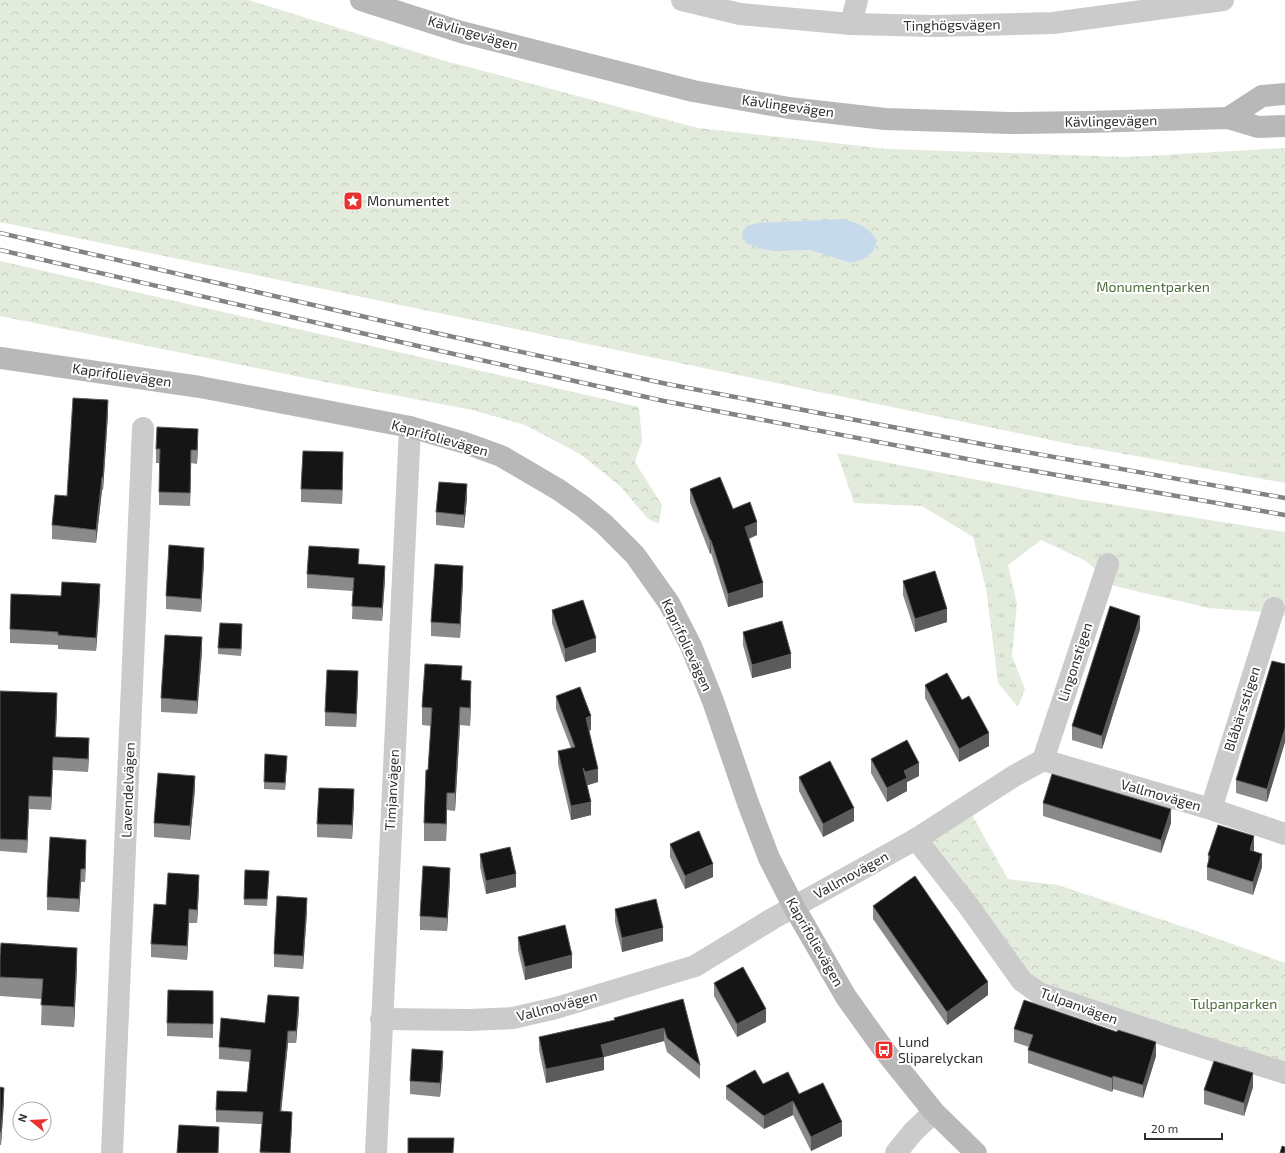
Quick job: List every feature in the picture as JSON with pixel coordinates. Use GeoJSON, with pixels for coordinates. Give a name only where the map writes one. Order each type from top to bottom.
{"type":"FeatureCollection","features":[{"type":"Feature","properties":{"kind":"main road","name":"Kävlingevägen"},"geometry":{"type":"LineString","coordinates":[[361,0],[461,32],[693,91],[789,108],[885,119],[1010,123],[1228,118],[1258,127],[1285,126]]}},
{"type":"Feature","properties":{"kind":"main road"},"geometry":{"type":"LineString","coordinates":[[1228,118],[1262,96],[1285,94]]}},
{"type":"Feature","properties":{"kind":"main road","name":"Kaprifolievägen"},"geometry":{"type":"LineString","coordinates":[[0,358],[200,387],[410,427],[465,443],[501,456],[547,482],[582,506],[604,524],[635,555],[669,603],[691,646],[713,701],[748,803],[769,858],[794,907],[846,997],[884,1050],[934,1112],[976,1153]]}},
{"type":"Feature","properties":{"kind":"street","name":"Tinghögsvägen"},"geometry":{"type":"LineString","coordinates":[[682,0],[740,14],[851,24],[935,26],[1053,23],[1223,0]]}},
{"type":"Feature","properties":{"kind":"street"},"geometry":{"type":"LineString","coordinates":[[851,24],[857,0]]}},
{"type":"Feature","properties":{"kind":"street","name":"Timjanvägen"},"geometry":{"type":"LineString","coordinates":[[376,1153],[381,1019],[410,427]]}},
{"type":"Feature","properties":{"kind":"street","name":"Lavendelvägen"},"geometry":{"type":"LineString","coordinates":[[112,1153],[143,428]]}},
{"type":"Feature","properties":{"kind":"street","name":"Lingonstigen"},"geometry":{"type":"LineString","coordinates":[[1043,760],[1108,564]]}},
{"type":"Feature","properties":{"kind":"street","name":"Blåbärsstigen"},"geometry":{"type":"LineString","coordinates":[[1211,809],[1274,608]]}},
{"type":"Feature","properties":{"kind":"street","name":"Vallmovägen"},"geometry":{"type":"LineString","coordinates":[[381,1019],[470,1020],[513,1018],[556,1008],[695,966],[794,907],[916,839],[1014,776],[1043,760],[1211,809],[1285,834]]}},
{"type":"Feature","properties":{"kind":"street","name":"Tulpanvägen"},"geometry":{"type":"LineString","coordinates":[[916,839],[967,904],[1022,981],[1039,993],[1285,1073]]}},
{"type":"Feature","properties":{"kind":"street"},"geometry":{"type":"LineString","coordinates":[[896,1153],[913,1132],[934,1112]]}},
{"type":"Feature","properties":{"kind":"green space","name":"Monumentparken"},"geometry":{"type":"Polygon","coordinates":[[[0,0],[248,0],[442,60],[698,128],[888,149],[1127,157],[1285,148],[1285,459],[1269,461],[1147,458],[1075,445],[0,222],[0,0]]]}},
{"type":"Feature","properties":{"kind":"green space"},"geometry":{"type":"Polygon","coordinates":[[[0,261],[639,407],[642,441],[635,462],[662,505],[659,524],[648,519],[620,486],[580,454],[525,425],[472,410],[320,381],[0,316],[0,261]]]}},
{"type":"Feature","properties":{"kind":"green space"},"geometry":{"type":"Polygon","coordinates":[[[837,453],[1078,499],[1285,532],[1285,616],[1276,613],[1209,608],[1114,586],[1086,561],[1041,540],[1008,565],[1017,604],[1012,656],[1025,689],[1018,707],[998,683],[986,588],[973,537],[922,506],[854,503],[837,453]]]}},
{"type":"Feature","properties":{"kind":"green space"},"geometry":{"type":"Polygon","coordinates":[[[1147,458],[1269,461],[1285,459],[1285,483],[1147,458]]]}},
{"type":"Feature","properties":{"kind":"green space","name":"Tulpanparken"},"geometry":{"type":"Polygon","coordinates":[[[967,806],[1008,879],[1058,885],[1202,933],[1285,963],[1285,1073],[1039,993],[916,839],[967,806]]]}},
{"type":"Feature","properties":{"kind":"water"},"geometry":{"type":"Polygon","coordinates":[[[842,219],[854,222],[866,228],[877,240],[874,250],[864,259],[851,263],[810,250],[774,251],[758,248],[746,243],[742,236],[743,230],[747,226],[759,223],[842,219]]]}},
{"type":"Feature","properties":{"kind":"building"},"geometry":{"type":"Polygon","coordinates":[[[73,398],[108,400],[103,477],[96,530],[52,525],[55,495],[67,496],[73,398]]]}},
{"type":"Feature","properties":{"kind":"building"},"geometry":{"type":"Polygon","coordinates":[[[157,427],[198,429],[197,450],[191,450],[190,493],[159,492],[160,449],[156,449],[157,427]]]}},
{"type":"Feature","properties":{"kind":"building"},"geometry":{"type":"Polygon","coordinates":[[[303,451],[343,452],[342,490],[301,489],[303,451]]]}},
{"type":"Feature","properties":{"kind":"building"},"geometry":{"type":"Polygon","coordinates":[[[720,477],[733,509],[750,502],[757,522],[745,527],[763,583],[728,594],[711,540],[690,489],[720,477]]]}},
{"type":"Feature","properties":{"kind":"building"},"geometry":{"type":"Polygon","coordinates":[[[439,482],[467,484],[464,515],[436,512],[439,482]]]}},
{"type":"Feature","properties":{"kind":"building"},"geometry":{"type":"Polygon","coordinates":[[[169,545],[204,548],[201,599],[166,596],[169,545]]]}},
{"type":"Feature","properties":{"kind":"building"},"geometry":{"type":"Polygon","coordinates":[[[309,546],[359,549],[358,564],[385,566],[382,608],[352,606],[354,578],[307,574],[309,546]]]}},
{"type":"Feature","properties":{"kind":"building"},"geometry":{"type":"Polygon","coordinates":[[[435,564],[463,566],[460,624],[431,622],[435,564]]]}},
{"type":"Feature","properties":{"kind":"building"},"geometry":{"type":"Polygon","coordinates":[[[935,571],[947,609],[915,619],[903,581],[935,571]]]}},
{"type":"Feature","properties":{"kind":"building"},"geometry":{"type":"Polygon","coordinates":[[[62,582],[100,584],[96,638],[58,635],[58,632],[10,629],[11,594],[61,596],[62,582]]]}},
{"type":"Feature","properties":{"kind":"building"},"geometry":{"type":"Polygon","coordinates":[[[583,600],[596,638],[565,649],[552,610],[583,600]]]}},
{"type":"Feature","properties":{"kind":"building"},"geometry":{"type":"Polygon","coordinates":[[[1110,606],[1140,616],[1102,736],[1072,726],[1110,606]]]}},
{"type":"Feature","properties":{"kind":"building"},"geometry":{"type":"Polygon","coordinates":[[[782,621],[791,654],[752,665],[743,632],[782,621]]]}},
{"type":"Feature","properties":{"kind":"building"},"geometry":{"type":"Polygon","coordinates":[[[220,623],[242,624],[241,649],[218,648],[220,623]]]}},
{"type":"Feature","properties":{"kind":"building"},"geometry":{"type":"Polygon","coordinates":[[[165,635],[202,637],[197,701],[161,698],[165,635]]]}},
{"type":"Feature","properties":{"kind":"building"},"geometry":{"type":"Polygon","coordinates":[[[1272,661],[1285,664],[1285,728],[1267,789],[1236,780],[1272,661]]]}},
{"type":"Feature","properties":{"kind":"building"},"geometry":{"type":"Polygon","coordinates":[[[425,664],[462,666],[461,680],[471,681],[470,708],[460,707],[455,793],[447,793],[446,824],[424,823],[426,770],[428,770],[432,708],[422,707],[425,664]]]}},
{"type":"Feature","properties":{"kind":"building"},"geometry":{"type":"Polygon","coordinates":[[[327,670],[358,671],[356,714],[325,712],[327,670]]]}},
{"type":"Feature","properties":{"kind":"building"},"geometry":{"type":"Polygon","coordinates":[[[947,673],[962,700],[969,696],[989,733],[959,749],[925,685],[947,673]]]}},
{"type":"Feature","properties":{"kind":"building"},"geometry":{"type":"Polygon","coordinates":[[[580,687],[591,716],[586,718],[598,769],[585,772],[583,768],[591,802],[571,806],[558,751],[575,747],[556,696],[580,687]]]}},
{"type":"Feature","properties":{"kind":"building"},"geometry":{"type":"Polygon","coordinates":[[[0,691],[57,693],[55,737],[89,738],[88,759],[53,757],[51,797],[29,796],[27,840],[0,839],[0,691]]]}},
{"type":"Feature","properties":{"kind":"building"},"geometry":{"type":"Polygon","coordinates":[[[907,740],[919,763],[904,771],[907,778],[887,788],[871,759],[907,740]]]}},
{"type":"Feature","properties":{"kind":"building"},"geometry":{"type":"Polygon","coordinates":[[[265,754],[287,756],[285,783],[264,782],[265,754]]]}},
{"type":"Feature","properties":{"kind":"building"},"geometry":{"type":"Polygon","coordinates":[[[830,761],[854,808],[823,824],[799,777],[830,761]]]}},
{"type":"Feature","properties":{"kind":"building"},"geometry":{"type":"Polygon","coordinates":[[[158,773],[195,776],[190,826],[154,823],[158,773]]]}},
{"type":"Feature","properties":{"kind":"building"},"geometry":{"type":"Polygon","coordinates":[[[1052,774],[1171,809],[1161,840],[1043,803],[1052,774]]]}},
{"type":"Feature","properties":{"kind":"building"},"geometry":{"type":"Polygon","coordinates":[[[319,788],[354,789],[352,825],[317,824],[319,788]]]}},
{"type":"Feature","properties":{"kind":"building"},"geometry":{"type":"Polygon","coordinates":[[[1218,825],[1254,836],[1250,850],[1262,854],[1253,882],[1207,867],[1210,856],[1208,855],[1218,825]]]}},
{"type":"Feature","properties":{"kind":"building"},"geometry":{"type":"Polygon","coordinates":[[[699,831],[713,864],[685,876],[670,844],[699,831]]]}},
{"type":"Feature","properties":{"kind":"building"},"geometry":{"type":"Polygon","coordinates":[[[50,837],[86,840],[85,869],[81,869],[79,899],[47,897],[50,837]]]}},
{"type":"Feature","properties":{"kind":"building"},"geometry":{"type":"Polygon","coordinates":[[[510,847],[516,874],[486,881],[480,854],[510,847]]]}},
{"type":"Feature","properties":{"kind":"building"},"geometry":{"type":"Polygon","coordinates":[[[423,866],[450,868],[447,918],[420,916],[423,866]]]}},
{"type":"Feature","properties":{"kind":"building"},"geometry":{"type":"Polygon","coordinates":[[[245,870],[269,871],[267,899],[244,899],[245,870]]]}},
{"type":"Feature","properties":{"kind":"building"},"geometry":{"type":"Polygon","coordinates":[[[168,873],[199,875],[197,910],[189,909],[187,946],[151,944],[154,904],[166,905],[168,873]]]}},
{"type":"Feature","properties":{"kind":"building"},"geometry":{"type":"Polygon","coordinates":[[[915,876],[988,982],[947,1012],[873,906],[915,876]]]}},
{"type":"Feature","properties":{"kind":"building"},"geometry":{"type":"Polygon","coordinates":[[[277,896],[307,898],[303,956],[274,954],[277,896]]]}},
{"type":"Feature","properties":{"kind":"building"},"geometry":{"type":"Polygon","coordinates":[[[656,899],[663,928],[622,938],[615,909],[656,899]]]}},
{"type":"Feature","properties":{"kind":"building"},"geometry":{"type":"Polygon","coordinates":[[[565,925],[572,955],[525,967],[518,937],[565,925]]]}},
{"type":"Feature","properties":{"kind":"building"},"geometry":{"type":"Polygon","coordinates":[[[1,943],[77,948],[74,1007],[41,1005],[43,979],[0,977],[1,943]]]}},
{"type":"Feature","properties":{"kind":"building"},"geometry":{"type":"Polygon","coordinates":[[[743,967],[766,1009],[737,1024],[714,983],[743,967]]]}},
{"type":"Feature","properties":{"kind":"building"},"geometry":{"type":"Polygon","coordinates":[[[168,990],[213,991],[213,1024],[167,1023],[168,990]]]}},
{"type":"Feature","properties":{"kind":"building"},"geometry":{"type":"Polygon","coordinates":[[[268,995],[299,997],[296,1031],[288,1031],[280,1111],[292,1112],[290,1153],[260,1152],[263,1112],[216,1110],[217,1091],[247,1092],[251,1050],[219,1047],[221,1018],[265,1023],[268,995]]]}},
{"type":"Feature","properties":{"kind":"building"},"geometry":{"type":"Polygon","coordinates":[[[683,999],[700,1065],[667,1038],[664,1028],[601,1045],[604,1057],[546,1069],[539,1037],[615,1020],[614,1018],[683,999]]]}},
{"type":"Feature","properties":{"kind":"building"},"geometry":{"type":"Polygon","coordinates":[[[1024,1000],[1117,1032],[1118,1030],[1156,1042],[1143,1085],[1113,1076],[1112,1078],[1028,1050],[1033,1035],[1014,1029],[1024,1000]]]}},
{"type":"Feature","properties":{"kind":"building"},"geometry":{"type":"Polygon","coordinates":[[[412,1049],[443,1051],[440,1083],[410,1081],[412,1049]]]}},
{"type":"Feature","properties":{"kind":"building"},"geometry":{"type":"Polygon","coordinates":[[[1214,1061],[1253,1073],[1244,1103],[1204,1090],[1214,1061]]]}},
{"type":"Feature","properties":{"kind":"building"},"geometry":{"type":"Polygon","coordinates":[[[755,1070],[763,1084],[788,1072],[799,1094],[823,1083],[842,1122],[811,1137],[793,1101],[764,1116],[726,1086],[755,1070]]]}},
{"type":"Feature","properties":{"kind":"building"},"geometry":{"type":"Polygon","coordinates":[[[0,1087],[4,1088],[1,1132],[0,1132],[0,1087]]]}},
{"type":"Feature","properties":{"kind":"building"},"geometry":{"type":"Polygon","coordinates":[[[179,1125],[219,1127],[218,1153],[177,1153],[179,1125]]]}},
{"type":"Feature","properties":{"kind":"building"},"geometry":{"type":"Polygon","coordinates":[[[408,1138],[454,1138],[453,1153],[408,1153],[408,1138]]]}},
{"type":"Feature","properties":{"kind":"building"},"geometry":{"type":"Polygon","coordinates":[[[1282,1146],[1285,1147],[1285,1153],[1280,1153],[1282,1146]]]}},
{"type":"Feature","properties":{"kind":"railway"},"geometry":{"type":"LineString","coordinates":[[0,233],[422,330],[667,384],[992,446],[1285,498]]}},
{"type":"Feature","properties":{"kind":"railway"},"geometry":{"type":"LineString","coordinates":[[0,250],[664,401],[988,463],[1285,515]]}},
{"type":"Feature","properties":{"kind":"place","name":"Monumentet"},"geometry":{"type":"Point","coordinates":[353,201]}},
{"type":"Feature","properties":{"kind":"place","name":"Lund Sliparelyckan"},"geometry":{"type":"Point","coordinates":[884,1050]}}]}
